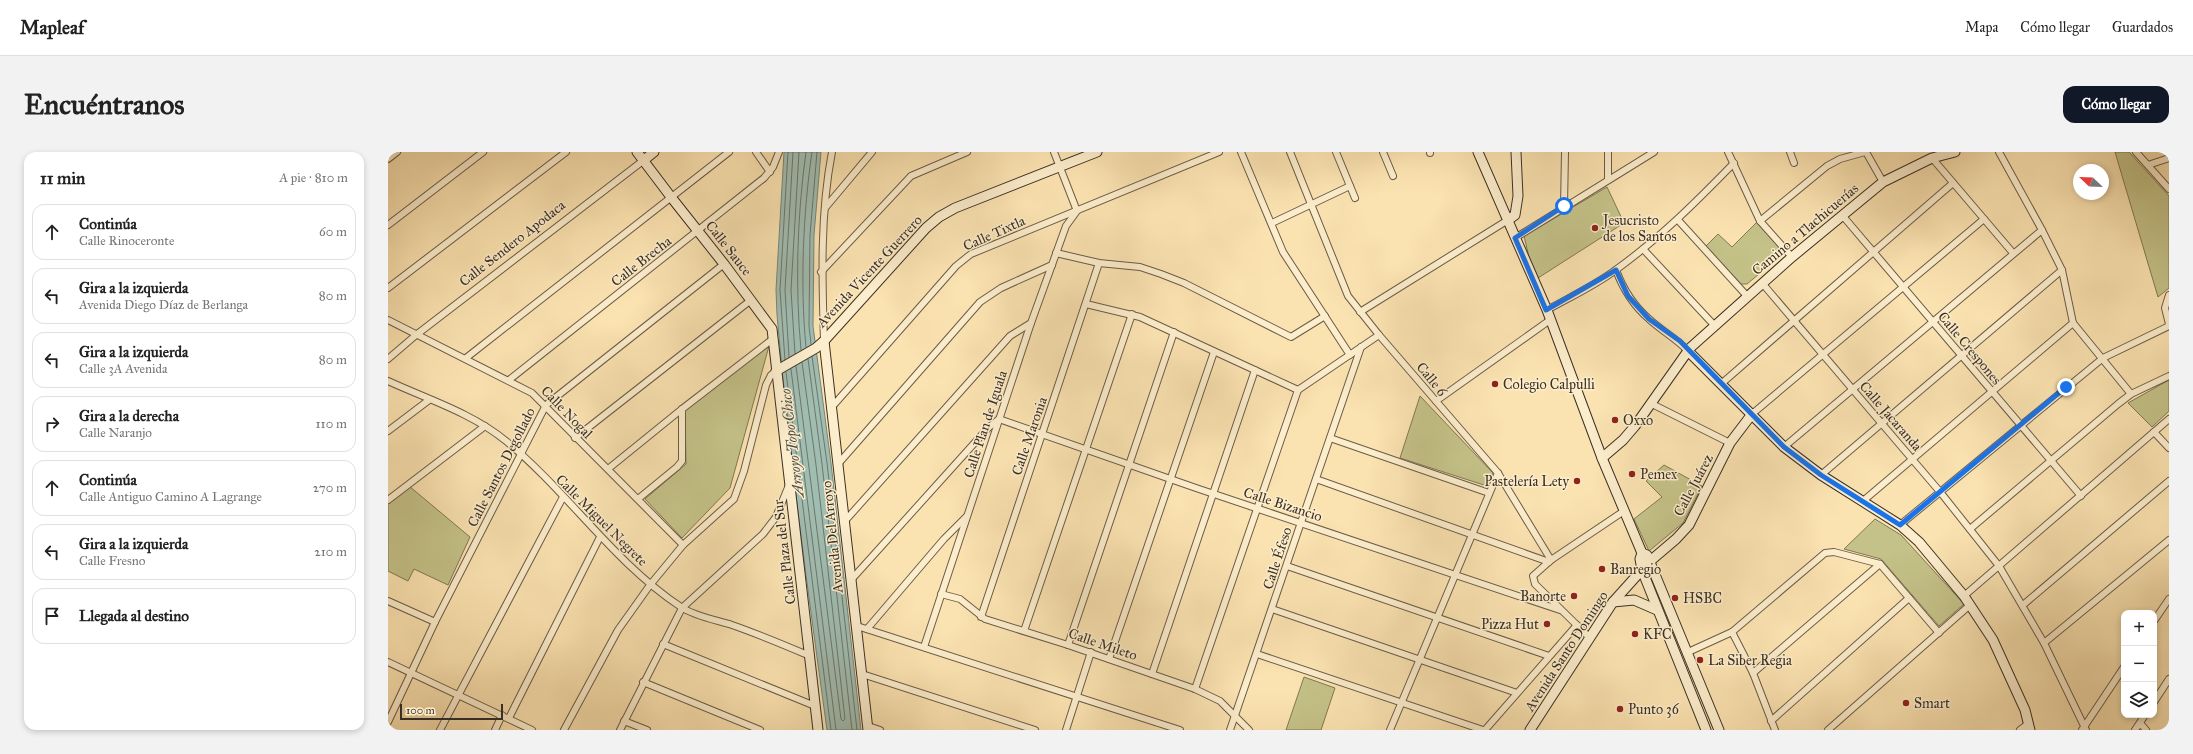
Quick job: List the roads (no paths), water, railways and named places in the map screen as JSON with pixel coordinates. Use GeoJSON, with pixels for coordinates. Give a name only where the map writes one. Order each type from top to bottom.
{"type":"FeatureCollection","features":[{"type":"Feature","properties":{"kind":"street"},"geometry":{"type":"LineString","coordinates":[[388,159],[397,152]]}},
{"type":"Feature","properties":{"kind":"street"},"geometry":{"type":"LineString","coordinates":[[388,225],[482,152]]}},
{"type":"Feature","properties":{"kind":"street"},"geometry":{"type":"LineString","coordinates":[[388,288],[566,152]]}},
{"type":"Feature","properties":{"kind":"street","name":"Calle Sauce"},"geometry":{"type":"LineString","coordinates":[[637,152],[670,197],[724,264],[769,324],[774,338],[776,371]]}},
{"type":"Feature","properties":{"kind":"street","name":"Calle Sendero Apodaca"},"geometry":{"type":"LineString","coordinates":[[388,359],[416,334],[654,152]]}},
{"type":"Feature","properties":{"kind":"street"},"geometry":{"type":"LineString","coordinates":[[466,358],[729,152]]}},
{"type":"Feature","properties":{"kind":"street"},"geometry":{"type":"LineString","coordinates":[[756,152],[770,172]]}},
{"type":"Feature","properties":{"kind":"street","name":"Calle Brecha"},"geometry":{"type":"LineString","coordinates":[[508,380],[698,231],[770,172],[779,152]]}},
{"type":"Feature","properties":{"kind":"street"},"geometry":{"type":"LineString","coordinates":[[824,341],[822,272],[825,208],[832,152]]}},
{"type":"Feature","properties":{"kind":"street"},"geometry":{"type":"LineString","coordinates":[[825,208],[872,152]]}},
{"type":"Feature","properties":{"kind":"street"},"geometry":{"type":"LineString","coordinates":[[822,272],[911,176],[967,152]]}},
{"type":"Feature","properties":{"kind":"street"},"geometry":{"type":"LineString","coordinates":[[1054,152],[1077,211]]}},
{"type":"Feature","properties":{"kind":"street","name":"Avenida Vicente Guerrero"},"geometry":{"type":"LineString","coordinates":[[776,371],[816,348],[824,341],[926,228],[939,217],[955,208],[1061,168],[1097,152]]}},
{"type":"Feature","properties":{"kind":"street","name":"Calle Tixtla"},"geometry":{"type":"LineString","coordinates":[[831,408],[956,266],[971,254],[1219,152]]}},
{"type":"Feature","properties":{"kind":"street"},"geometry":{"type":"LineString","coordinates":[[1241,152],[1283,252],[1350,355]]}},
{"type":"Feature","properties":{"kind":"street","name":"Calle 6"},"geometry":{"type":"LineString","coordinates":[[1290,152],[1348,296],[1379,335],[1498,473],[1550,561]]}},
{"type":"Feature","properties":{"kind":"street"},"geometry":{"type":"LineString","coordinates":[[1336,152],[1355,198]]}},
{"type":"Feature","properties":{"kind":"street"},"geometry":{"type":"LineString","coordinates":[[1383,152],[1393,176]]}},
{"type":"Feature","properties":{"kind":"street"},"geometry":{"type":"LineString","coordinates":[[1478,152],[1546,310],[1602,458],[1624,511],[1642,553],[1647,555],[1686,653],[1719,730]]}},
{"type":"Feature","properties":{"kind":"street"},"geometry":{"type":"LineString","coordinates":[[1360,312],[1515,215],[1518,196],[1516,152]]}},
{"type":"Feature","properties":{"kind":"street"},"geometry":{"type":"LineString","coordinates":[[1564,206],[1565,152]]}},
{"type":"Feature","properties":{"kind":"street"},"geometry":{"type":"LineString","coordinates":[[1608,152],[1608,179]]}},
{"type":"Feature","properties":{"kind":"street"},"geometry":{"type":"LineString","coordinates":[[1728,152],[1760,221],[1792,257]]}},
{"type":"Feature","properties":{"kind":"street"},"geometry":{"type":"LineString","coordinates":[[1790,152],[1794,163]]}},
{"type":"Feature","properties":{"kind":"street"},"geometry":{"type":"LineString","coordinates":[[1760,221],[1827,166],[1840,159],[1865,152],[1883,182]]}},
{"type":"Feature","properties":{"kind":"street","name":"Camino a Tlachicuerías"},"geometry":{"type":"LineString","coordinates":[[1602,458],[1623,440],[1652,404],[1688,351],[1714,325],[1747,296],[1883,182],[1932,158],[1955,152]]}},
{"type":"Feature","properties":{"kind":"street"},"geometry":{"type":"LineString","coordinates":[[1999,152],[2062,270],[2073,323],[2131,394]]}},
{"type":"Feature","properties":{"kind":"street"},"geometry":{"type":"LineString","coordinates":[[2136,152],[2169,189]]}},
{"type":"Feature","properties":{"kind":"street"},"geometry":{"type":"LineString","coordinates":[[2143,152],[2147,164]]}},
{"type":"Feature","properties":{"kind":"street"},"geometry":{"type":"LineString","coordinates":[[1515,238],[1564,206],[1653,153]]}},
{"type":"Feature","properties":{"kind":"street"},"geometry":{"type":"LineString","coordinates":[[1932,158],[2013,253]]}},
{"type":"Feature","properties":{"kind":"street"},"geometry":{"type":"LineString","coordinates":[[2147,164],[2169,158]]}},
{"type":"Feature","properties":{"kind":"street"},"geometry":{"type":"LineString","coordinates":[[1546,310],[1616,270],[1678,220],[1734,163]]}},
{"type":"Feature","properties":{"kind":"street"},"geometry":{"type":"LineString","coordinates":[[1721,384],[1793,320],[1953,183]]}},
{"type":"Feature","properties":{"kind":"street"},"geometry":{"type":"LineString","coordinates":[[1272,224],[1350,186]]}},
{"type":"Feature","properties":{"kind":"street","name":"Calle Plan de Iguala"},"geometry":{"type":"LineString","coordinates":[[924,647],[1031,323],[1066,226],[1077,211]]}},
{"type":"Feature","properties":{"kind":"street","name":"Calle Crespones"},"geometry":{"type":"LineString","coordinates":[[1842,215],[1960,356],[2081,496]]}},
{"type":"Feature","properties":{"kind":"street"},"geometry":{"type":"LineString","coordinates":[[1752,414],[1984,219]]}},
{"type":"Feature","properties":{"kind":"street"},"geometry":{"type":"LineString","coordinates":[[1678,220],[1747,296]]}},
{"type":"Feature","properties":{"kind":"street"},"geometry":{"type":"LineString","coordinates":[[1784,447],[2042,230]]}},
{"type":"Feature","properties":{"kind":"street"},"geometry":{"type":"LineString","coordinates":[[1643,248],[1714,325]]}},
{"type":"Feature","properties":{"kind":"street"},"geometry":{"type":"LineString","coordinates":[[1056,253],[1099,263],[1140,267],[1160,274],[1184,283],[1291,337],[1325,316]]}},
{"type":"Feature","properties":{"kind":"street","name":"Calle Maronia"},"geometry":{"type":"LineString","coordinates":[[981,617],[1099,263]]}},
{"type":"Feature","properties":{"kind":"street","name":"Calle Santos Degollado"},"geometry":{"type":"LineString","coordinates":[[388,722],[435,622],[546,405],[724,264]]}},
{"type":"Feature","properties":{"kind":"street"},"geometry":{"type":"LineString","coordinates":[[838,464],[980,302],[1000,288],[1052,265]]}},
{"type":"Feature","properties":{"kind":"street"},"geometry":{"type":"LineString","coordinates":[[1616,270],[1620,282],[1638,308],[1649,319],[1680,341],[1688,351],[1784,447],[1821,475],[1900,525],[1919,542],[1964,596],[2002,658],[2025,710],[2029,727],[2020,730]]}},
{"type":"Feature","properties":{"kind":"street"},"geometry":{"type":"LineString","coordinates":[[1821,475],[2062,270]]}},
{"type":"Feature","properties":{"kind":"street","name":"Calle Jacaranda"},"geometry":{"type":"LineString","coordinates":[[1762,283],[1912,458],[1999,566]]}},
{"type":"Feature","properties":{"kind":"street"},"geometry":{"type":"LineString","coordinates":[[1900,525],[1941,493],[2103,358],[2169,325],[2165,308],[2169,295]]}},
{"type":"Feature","properties":{"kind":"street"},"geometry":{"type":"LineString","coordinates":[[575,438],[751,300]]}},
{"type":"Feature","properties":{"kind":"street"},"geometry":{"type":"LineString","coordinates":[[1086,304],[1132,314],[1298,390]]}},
{"type":"Feature","properties":{"kind":"street"},"geometry":{"type":"LineString","coordinates":[[1024,631],[1132,314]]}},
{"type":"Feature","properties":{"kind":"street","name":"Calle Nogal"},"geometry":{"type":"LineString","coordinates":[[388,320],[466,358],[532,393],[546,405],[575,438],[608,469],[683,545]]}},
{"type":"Feature","properties":{"kind":"street"},"geometry":{"type":"LineString","coordinates":[[1436,401],[1550,320]]}},
{"type":"Feature","properties":{"kind":"street"},"geometry":{"type":"LineString","coordinates":[[844,522],[1010,336],[1031,323]]}},
{"type":"Feature","properties":{"kind":"street"},"geometry":{"type":"LineString","coordinates":[[1862,501],[1990,391],[2073,323]]}},
{"type":"Feature","properties":{"kind":"street"},"geometry":{"type":"LineString","coordinates":[[1068,645],[1174,332]]}},
{"type":"Feature","properties":{"kind":"street"},"geometry":{"type":"LineString","coordinates":[[1195,689],[1298,390],[1379,335]]}},
{"type":"Feature","properties":{"kind":"street"},"geometry":{"type":"LineString","coordinates":[[608,469],[682,409],[774,338]]}},
{"type":"Feature","properties":{"kind":"street","name":"Avenida Del Arroyo"},"geometry":{"type":"LineString","coordinates":[[824,341],[868,728]]}},
{"type":"Feature","properties":{"kind":"street","name":"Calle Éfeso"},"geometry":{"type":"LineString","coordinates":[[1230,730],[1361,347]]}},
{"type":"Feature","properties":{"kind":"street"},"geometry":{"type":"LineString","coordinates":[[1109,659],[1214,352]]}},
{"type":"Feature","properties":{"kind":"street"},"geometry":{"type":"LineString","coordinates":[[1152,674],[1215,494],[1256,370]]}},
{"type":"Feature","properties":{"kind":"street"},"geometry":{"type":"LineString","coordinates":[[564,730],[615,635],[650,585],[683,545],[736,496],[766,385],[771,375],[776,371]]}},
{"type":"Feature","properties":{"kind":"street","name":"Calle Plaza del Sur"},"geometry":{"type":"LineString","coordinates":[[776,371],[818,730]]}},
{"type":"Feature","properties":{"kind":"street"},"geometry":{"type":"LineString","coordinates":[[1970,529],[2050,460],[2131,394],[2169,376]]}},
{"type":"Feature","properties":{"kind":"street","name":"Calle Miguel Negrete"},"geometry":{"type":"LineString","coordinates":[[388,381],[485,426],[521,456],[563,497],[600,537],[650,585],[682,608],[752,632],[810,656]]}},
{"type":"Feature","properties":{"kind":"street"},"geometry":{"type":"LineString","coordinates":[[388,431],[429,400]]}},
{"type":"Feature","properties":{"kind":"street"},"geometry":{"type":"LineString","coordinates":[[1652,404],[1730,443]]}},
{"type":"Feature","properties":{"kind":"street"},"geometry":{"type":"LineString","coordinates":[[638,500],[682,461],[682,409]]}},
{"type":"Feature","properties":{"kind":"street","name":"Calle Juárez"},"geometry":{"type":"LineString","coordinates":[[1642,570],[1689,525],[1730,443],[1752,414]]}},
{"type":"Feature","properties":{"kind":"street"},"geometry":{"type":"LineString","coordinates":[[1964,596],[2081,496],[2169,418]]}},
{"type":"Feature","properties":{"kind":"street"},"geometry":{"type":"LineString","coordinates":[[851,580],[924,497],[988,428],[999,419]]}},
{"type":"Feature","properties":{"kind":"street","name":"Calle Bizancio"},"geometry":{"type":"LineString","coordinates":[[999,419],[1171,480],[1560,610]]}},
{"type":"Feature","properties":{"kind":"street"},"geometry":{"type":"LineString","coordinates":[[388,500],[485,426]]}},
{"type":"Feature","properties":{"kind":"street"},"geometry":{"type":"LineString","coordinates":[[2154,432],[2169,448]]}},
{"type":"Feature","properties":{"kind":"street"},"geometry":{"type":"LineString","coordinates":[[1330,438],[1489,493]]}},
{"type":"Feature","properties":{"kind":"street"},"geometry":{"type":"LineString","coordinates":[[1390,730],[1436,617],[1498,473]]}},
{"type":"Feature","properties":{"kind":"street"},"geometry":{"type":"LineString","coordinates":[[1316,479],[1550,561]]}},
{"type":"Feature","properties":{"kind":"street"},"geometry":{"type":"LineString","coordinates":[[2022,605],[2169,481]]}},
{"type":"Feature","properties":{"kind":"street"},"geometry":{"type":"LineString","coordinates":[[620,730],[643,682],[682,608],[763,534],[776,517],[789,483]]}},
{"type":"Feature","properties":{"kind":"street"},"geometry":{"type":"LineString","coordinates":[[440,730],[563,497]]}},
{"type":"Feature","properties":{"kind":"street"},"geometry":{"type":"LineString","coordinates":[[1590,637],[1560,610],[1533,582],[1534,574],[1550,561],[1624,511]]}},
{"type":"Feature","properties":{"kind":"street"},"geometry":{"type":"LineString","coordinates":[[867,629],[944,539],[968,516]]}},
{"type":"Feature","properties":{"kind":"street"},"geometry":{"type":"LineString","coordinates":[[509,718],[600,537]]}},
{"type":"Feature","properties":{"kind":"street"},"geometry":{"type":"LineString","coordinates":[[2044,644],[2169,540]]}},
{"type":"Feature","properties":{"kind":"street"},"geometry":{"type":"LineString","coordinates":[[1686,653],[1732,632],[1825,553],[1834,552],[1880,564],[1939,633]]}},
{"type":"Feature","properties":{"kind":"street"},"geometry":{"type":"LineString","coordinates":[[1642,553],[1640,559],[1642,570],[1706,730]]}},
{"type":"Feature","properties":{"kind":"street"},"geometry":{"type":"LineString","coordinates":[[1753,673],[1880,564]]}},
{"type":"Feature","properties":{"kind":"street"},"geometry":{"type":"LineString","coordinates":[[1287,566],[1549,656]]}},
{"type":"Feature","properties":{"kind":"street"},"geometry":{"type":"LineString","coordinates":[[1999,566],[2044,644],[2084,729]]}},
{"type":"Feature","properties":{"kind":"street","name":"Avenida Santo Domingo"},"geometry":{"type":"LineString","coordinates":[[1530,730],[1613,602],[1642,570]]}},
{"type":"Feature","properties":{"kind":"street","name":"Calle Mileto"},"geometry":{"type":"LineString","coordinates":[[941,594],[960,599],[981,617],[1090,652],[1195,689],[1220,701],[1236,714],[1249,730]]}},
{"type":"Feature","properties":{"kind":"street"},"geometry":{"type":"LineString","coordinates":[[1771,721],[1909,598]]}},
{"type":"Feature","properties":{"kind":"street"},"geometry":{"type":"LineString","coordinates":[[2157,617],[2169,599]]}},
{"type":"Feature","properties":{"kind":"street"},"geometry":{"type":"LineString","coordinates":[[1613,602],[1634,600],[1657,610]]}},
{"type":"Feature","properties":{"kind":"street"},"geometry":{"type":"LineString","coordinates":[[388,601],[435,622]]}},
{"type":"Feature","properties":{"kind":"street"},"geometry":{"type":"LineString","coordinates":[[1828,730],[1970,605]]}},
{"type":"Feature","properties":{"kind":"street"},"geometry":{"type":"LineString","coordinates":[[1272,609],[1517,693]]}},
{"type":"Feature","properties":{"kind":"street"},"geometry":{"type":"LineString","coordinates":[[1257,654],[1484,730],[1577,625]]}},
{"type":"Feature","properties":{"kind":"street"},"geometry":{"type":"LineString","coordinates":[[857,626],[1180,730]]}},
{"type":"Feature","properties":{"kind":"street"},"geometry":{"type":"LineString","coordinates":[[1732,632],[1753,673],[1775,730]]}},
{"type":"Feature","properties":{"kind":"street"},"geometry":{"type":"LineString","coordinates":[[663,644],[815,706]]}},
{"type":"Feature","properties":{"kind":"street"},"geometry":{"type":"LineString","coordinates":[[1066,730],[1090,652]]}},
{"type":"Feature","properties":{"kind":"street"},"geometry":{"type":"LineString","coordinates":[[388,662],[532,730]]}},
{"type":"Feature","properties":{"kind":"street"},"geometry":{"type":"LineString","coordinates":[[2084,729],[2121,672]]}},
{"type":"Feature","properties":{"kind":"street"},"geometry":{"type":"LineString","coordinates":[[862,674],[1035,730]]}},
{"type":"Feature","properties":{"kind":"street"},"geometry":{"type":"LineString","coordinates":[[2157,699],[2167,689],[2169,680]]}},
{"type":"Feature","properties":{"kind":"street"},"geometry":{"type":"LineString","coordinates":[[643,682],[760,730]]}},
{"type":"Feature","properties":{"kind":"street"},"geometry":{"type":"LineString","coordinates":[[495,730],[502,715]]}},
{"type":"Feature","properties":{"kind":"street"},"geometry":{"type":"LineString","coordinates":[[2135,730],[2143,718]]}},
{"type":"Feature","properties":{"kind":"street"},"geometry":{"type":"LineString","coordinates":[[624,720],[647,730]]}},
{"type":"Feature","properties":{"kind":"street"},"geometry":{"type":"LineString","coordinates":[[2140,723],[2146,730]]}},
{"type":"Feature","properties":{"kind":"street"},"geometry":{"type":"LineString","coordinates":[[868,728],[880,730]]}},
{"type":"Feature","properties":{"kind":"water","name":"Arroyo Topo Chico"},"geometry":{"type":"Polygon","coordinates":[[[784,152],[821,152],[814,235],[813,326],[831,463],[861,730],[827,730],[799,523],[777,315],[776,290],[784,152]]]}},
{"type":"Feature","properties":{"kind":"place","name":"Jesucristo de los Santos"},"geometry":{"type":"Point","coordinates":[1595,228]}},
{"type":"Feature","properties":{"kind":"place","name":"Colegio Calpulli"},"geometry":{"type":"Point","coordinates":[1495,384]}},
{"type":"Feature","properties":{"kind":"place","name":"Oxxo"},"geometry":{"type":"Point","coordinates":[1615,420]}},
{"type":"Feature","properties":{"kind":"place","name":"Pemex"},"geometry":{"type":"Point","coordinates":[1632,474]}},
{"type":"Feature","properties":{"kind":"place","name":"Pastelería Lety"},"geometry":{"type":"Point","coordinates":[1577,481]}},
{"type":"Feature","properties":{"kind":"place","name":"Banregio"},"geometry":{"type":"Point","coordinates":[1602,569]}},
{"type":"Feature","properties":{"kind":"place","name":"Banorte"},"geometry":{"type":"Point","coordinates":[1574,596]}},
{"type":"Feature","properties":{"kind":"place","name":"HSBC"},"geometry":{"type":"Point","coordinates":[1675,598]}},
{"type":"Feature","properties":{"kind":"place","name":"Pizza Hut"},"geometry":{"type":"Point","coordinates":[1547,624]}},
{"type":"Feature","properties":{"kind":"place","name":"KFC"},"geometry":{"type":"Point","coordinates":[1635,634]}},
{"type":"Feature","properties":{"kind":"place","name":"La Siber Regia"},"geometry":{"type":"Point","coordinates":[1700,660]}},
{"type":"Feature","properties":{"kind":"place","name":"Smart"},"geometry":{"type":"Point","coordinates":[1906,703]}},
{"type":"Feature","properties":{"kind":"place","name":"Punto 36"},"geometry":{"type":"Point","coordinates":[1620,709]}}]}
